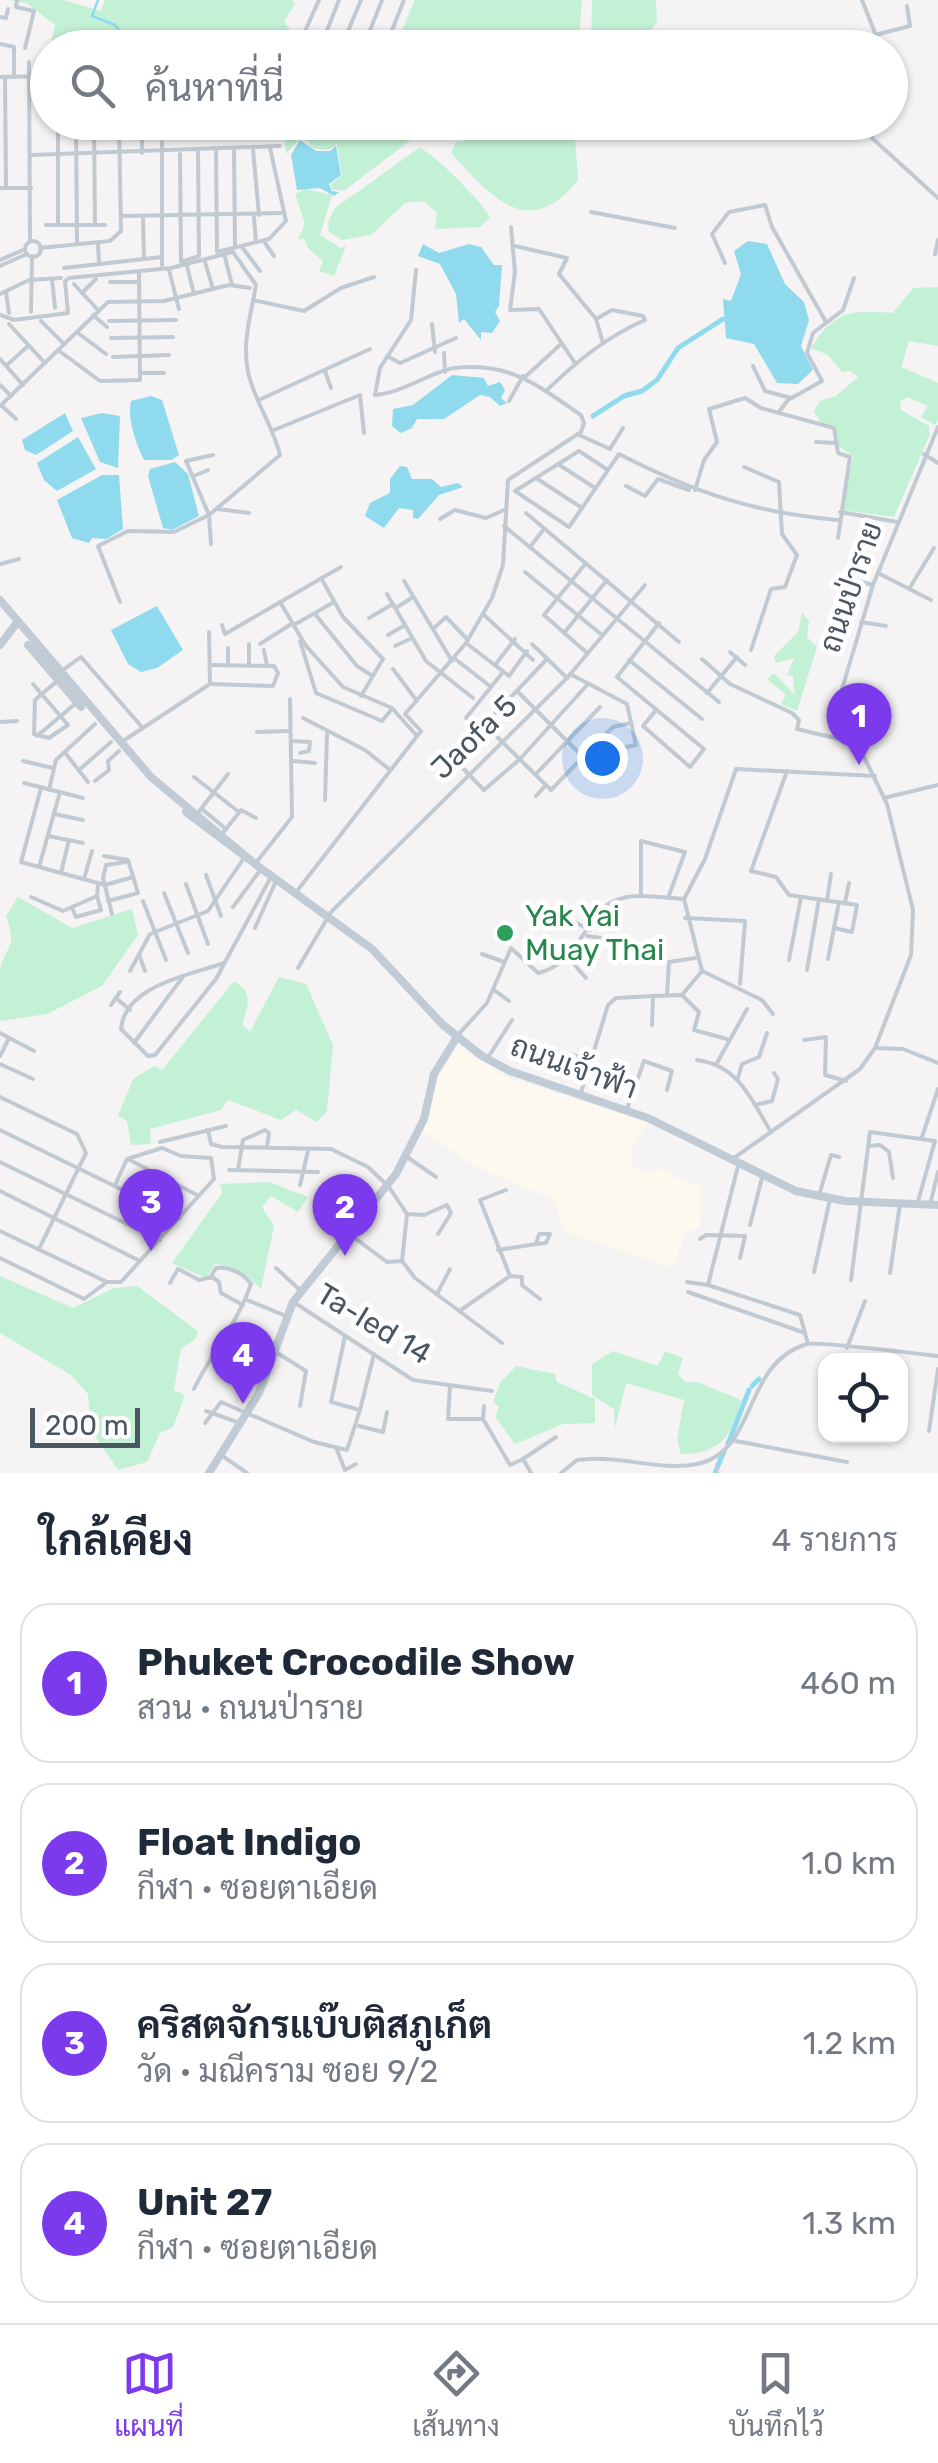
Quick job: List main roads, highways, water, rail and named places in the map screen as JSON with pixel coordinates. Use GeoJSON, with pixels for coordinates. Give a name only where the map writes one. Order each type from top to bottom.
{"type":"FeatureCollection","features":[{"type":"Feature","properties":{"kind":"main road","name":"ถนนเจ้าฟ้า"},"geometry":{"type":"LineString","coordinates":[[0,600],[15,625]]}},
{"type":"Feature","properties":{"kind":"main road","name":"ถนนเจ้าฟ้า"},"geometry":{"type":"LineString","coordinates":[[0,608],[117,746],[224,832],[253,863]]}},
{"type":"Feature","properties":{"kind":"main road"},"geometry":{"type":"LineString","coordinates":[[0,645],[15,625]]}},
{"type":"Feature","properties":{"kind":"main road","name":"ถนนเจ้าฟ้า"},"geometry":{"type":"LineString","coordinates":[[58,677],[95,724],[156,788],[253,863],[329,915],[390,965],[457,1036],[487,1059],[510,1071],[627,1110],[819,1197],[934,1206]]}},
{"type":"Feature","properties":{"kind":"main road"},"geometry":{"type":"LineString","coordinates":[[208,1473],[242,1424],[293,1302],[389,1187],[424,1118],[434,1074],[457,1036]]}},
{"type":"Feature","properties":{"kind":"water"},"geometry":{"type":"Polygon","coordinates":[[[300,140],[316,151],[330,151],[336,146],[341,175],[329,184],[332,191],[339,192],[334,196],[320,188],[297,190],[291,155],[300,140]]]}},
{"type":"Feature","properties":{"kind":"water"},"geometry":{"type":"Polygon","coordinates":[[[748,241],[767,244],[785,284],[804,302],[809,320],[801,346],[813,370],[798,384],[777,383],[754,344],[726,338],[723,299],[731,301],[741,274],[734,251],[748,241]]]}},
{"type":"Feature","properties":{"kind":"water"},"geometry":{"type":"Polygon","coordinates":[[[423,244],[439,253],[469,244],[481,247],[494,265],[502,265],[499,306],[495,312],[500,321],[492,333],[481,332],[481,340],[464,319],[459,323],[456,294],[440,264],[418,256],[423,244]]]}},
{"type":"Feature","properties":{"kind":"water"},"geometry":{"type":"Polygon","coordinates":[[[452,375],[484,378],[488,386],[500,382],[505,390],[501,398],[507,403],[500,406],[490,397],[480,395],[444,419],[417,419],[412,428],[401,433],[392,426],[393,409],[413,405],[452,375]]]}},
{"type":"Feature","properties":{"kind":"water"},"geometry":{"type":"Polygon","coordinates":[[[151,396],[162,400],[179,455],[171,460],[144,460],[135,439],[131,401],[151,396]]]}},
{"type":"Feature","properties":{"kind":"water"},"geometry":{"type":"Polygon","coordinates":[[[65,413],[73,431],[36,455],[25,450],[22,440],[65,413]]]}},
{"type":"Feature","properties":{"kind":"water"},"geometry":{"type":"Polygon","coordinates":[[[102,413],[120,416],[118,468],[100,462],[81,418],[102,413]]]}},
{"type":"Feature","properties":{"kind":"water"},"geometry":{"type":"Polygon","coordinates":[[[78,437],[96,469],[57,491],[44,480],[37,463],[78,437]]]}},
{"type":"Feature","properties":{"kind":"water"},"geometry":{"type":"Polygon","coordinates":[[[175,462],[188,474],[199,516],[172,530],[163,528],[148,476],[150,469],[175,462]]]}},
{"type":"Feature","properties":{"kind":"water"},"geometry":{"type":"Polygon","coordinates":[[[400,466],[407,467],[412,479],[432,479],[441,487],[458,483],[463,487],[439,495],[418,519],[413,518],[413,510],[399,508],[384,528],[365,516],[370,503],[390,493],[390,479],[400,466]]]}},
{"type":"Feature","properties":{"kind":"water"},"geometry":{"type":"Polygon","coordinates":[[[102,475],[119,475],[123,529],[106,539],[92,538],[89,543],[72,538],[57,500],[102,475]]]}},
{"type":"Feature","properties":{"kind":"water"},"geometry":{"type":"Polygon","coordinates":[[[157,606],[183,650],[157,668],[141,672],[128,664],[111,630],[157,606]]]}},
{"type":"Feature","properties":{"kind":"waterway"},"geometry":{"type":"LineString","coordinates":[[98,0],[92,16],[119,30]]}},
{"type":"Feature","properties":{"kind":"waterway"},"geometry":{"type":"LineString","coordinates":[[593,416],[657,380],[678,348],[723,319]]}},
{"type":"Feature","properties":{"kind":"waterway"},"geometry":{"type":"LineString","coordinates":[[752,1386],[759,1379]]}},
{"type":"Feature","properties":{"kind":"waterway"},"geometry":{"type":"LineString","coordinates":[[728,1444],[749,1390]]}},
{"type":"Feature","properties":{"kind":"waterway"},"geometry":{"type":"LineString","coordinates":[[715,1473],[724,1451]]}},
{"type":"Feature","properties":{"kind":"place","name":"Phuket Crocodile Show"},"geometry":{"type":"Point","coordinates":[859,765]}},
{"type":"Feature","properties":{"kind":"place","name":"Yak Yai Muay Thai"},"geometry":{"type":"Point","coordinates":[505,933]}},
{"type":"Feature","properties":{"kind":"place","name":"คริสตจักรแบ๊บติสภูเก็ต"},"geometry":{"type":"Point","coordinates":[151,1251]}},
{"type":"Feature","properties":{"kind":"place","name":"Float Indigo"},"geometry":{"type":"Point","coordinates":[345,1256]}},
{"type":"Feature","properties":{"kind":"place","name":"Unit 27"},"geometry":{"type":"Point","coordinates":[243,1404]}}]}
